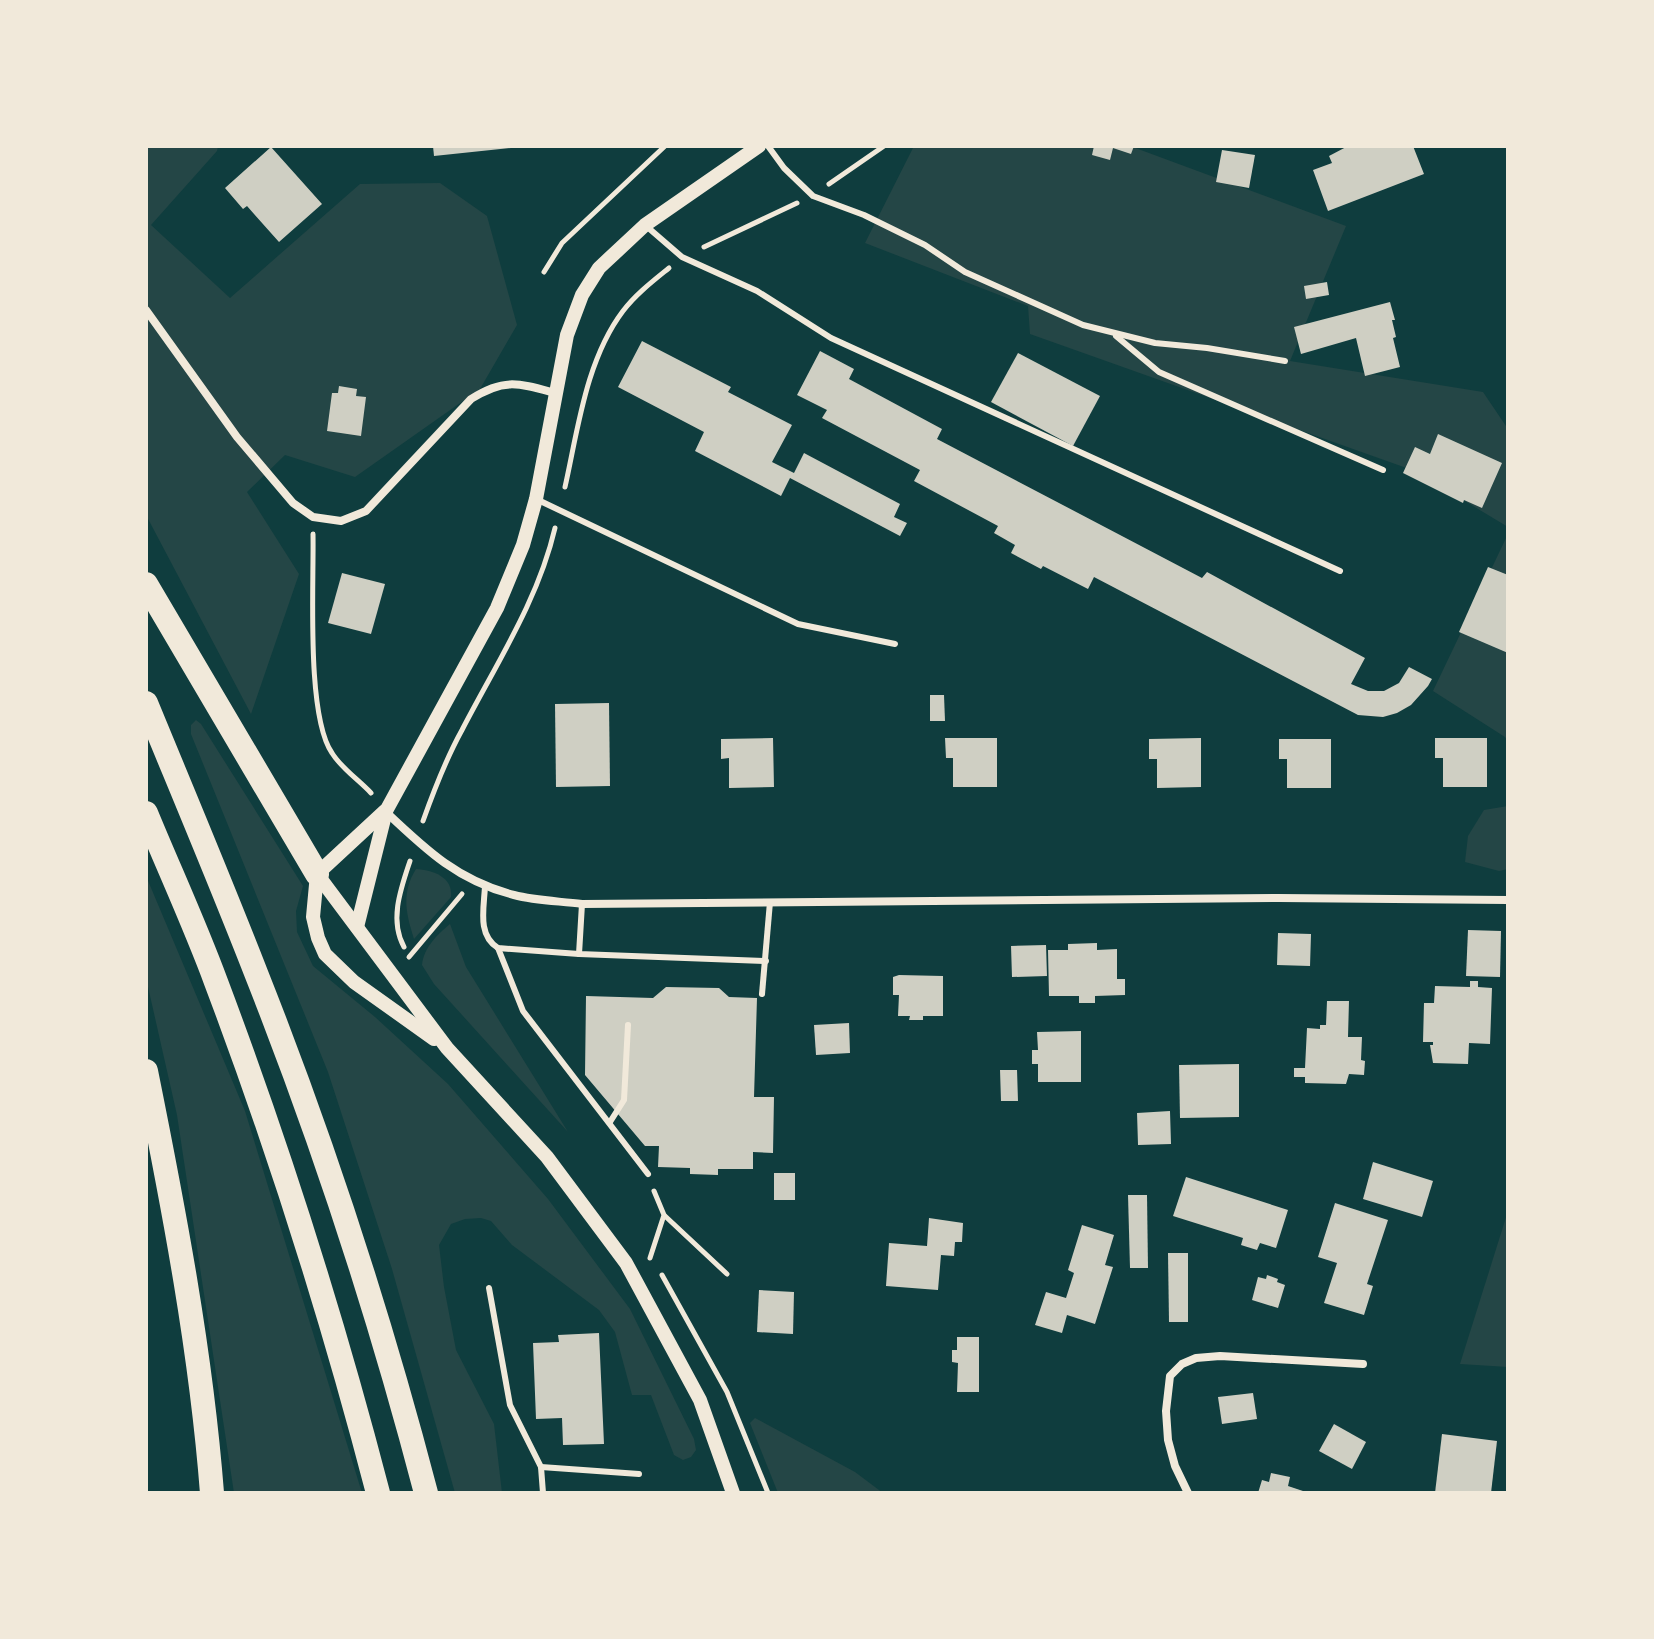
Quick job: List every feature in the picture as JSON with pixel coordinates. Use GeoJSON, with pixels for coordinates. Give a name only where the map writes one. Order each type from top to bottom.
{"type":"FeatureCollection","features":[{"type":"Feature","properties":{"kind":"highway"},"geometry":{"type":"LineString","coordinates":[[146,584],[317,874]]}},
{"type":"Feature","properties":{"kind":"highway"},"geometry":{"type":"LineString","coordinates":[[146,703],[257,976],[332,1182],[404,1408],[426,1493]]}},
{"type":"Feature","properties":{"kind":"highway"},"geometry":{"type":"LineString","coordinates":[[146,813],[216,981],[289,1190],[359,1418],[378,1493]]}},
{"type":"Feature","properties":{"kind":"highway"},"geometry":{"type":"LineString","coordinates":[[146,1071],[174,1210],[191,1318],[212,1493]]}},
{"type":"Feature","properties":{"kind":"street"},"geometry":{"type":"LineString","coordinates":[[357,927],[386,811],[497,608],[523,545],[536,499],[567,335],[582,295],[599,268],[645,225],[759,146]]}},
{"type":"Feature","properties":{"kind":"street"},"geometry":{"type":"LineString","coordinates":[[146,310],[237,437],[293,503],[313,517],[341,521],[366,511],[471,399],[492,386],[519,384],[555,393]]}},
{"type":"Feature","properties":{"kind":"street"},"geometry":{"type":"LineString","coordinates":[[386,811],[416,841],[471,881],[517,896],[582,904],[1247,898],[1508,900]]}},
{"type":"Feature","properties":{"kind":"street"},"geometry":{"type":"LineString","coordinates":[[386,811],[317,874],[313,917],[318,938],[325,954],[354,982],[447,1048]]}},
{"type":"Feature","properties":{"kind":"street"},"geometry":{"type":"LineString","coordinates":[[317,874],[447,1048],[547,1157],[626,1263],[700,1400],[733,1493]]}},
{"type":"Feature","properties":{"kind":"street"},"geometry":{"type":"LineString","coordinates":[[1188,1493],[1175,1466],[1168,1440],[1166,1411],[1170,1376],[1182,1364],[1196,1358],[1220,1356],[1363,1364]]}},
{"type":"Feature","properties":{"kind":"lane"},"geometry":{"type":"LineString","coordinates":[[768,146],[784,168],[813,196],[864,215],[925,245],[965,272],[1083,325],[1113,334],[1285,361]]}},
{"type":"Feature","properties":{"kind":"lane"},"geometry":{"type":"LineString","coordinates":[[645,225],[682,257],[757,291],[831,338],[1340,571]]}},
{"type":"Feature","properties":{"kind":"lane"},"geometry":{"type":"LineString","coordinates":[[1113,334],[1159,372],[1383,470]]}},
{"type":"Feature","properties":{"kind":"lane"},"geometry":{"type":"LineString","coordinates":[[536,499],[798,624],[895,644]]}},
{"type":"Feature","properties":{"kind":"lane"},"geometry":{"type":"LineString","coordinates":[[485,886],[484,928],[488,942],[498,948],[766,961]]}},
{"type":"Feature","properties":{"kind":"lane"},"geometry":{"type":"LineString","coordinates":[[762,994],[770,902]]}},
{"type":"Feature","properties":{"kind":"lane"},"geometry":{"type":"LineString","coordinates":[[579,954],[582,904]]}},
{"type":"Feature","properties":{"kind":"lane"},"geometry":{"type":"LineString","coordinates":[[498,948],[523,1011],[648,1174]]}},
{"type":"Feature","properties":{"kind":"lane"},"geometry":{"type":"LineString","coordinates":[[610,1122],[624,1100],[628,1025]]}},
{"type":"Feature","properties":{"kind":"lane"},"geometry":{"type":"LineString","coordinates":[[489,1288],[510,1405],[541,1467],[543,1493]]}},
{"type":"Feature","properties":{"kind":"lane"},"geometry":{"type":"LineString","coordinates":[[541,1467],[639,1474]]}},
{"type":"Feature","properties":{"kind":"path"},"geometry":{"type":"LineString","coordinates":[[544,272],[562,243],[665,146]]}},
{"type":"Feature","properties":{"kind":"path"},"geometry":{"type":"LineString","coordinates":[[415,969],[397,935],[398,897],[434,789],[547,562],[590,381],[610,331],[633,301],[682,257],[813,196],[884,146]]}},
{"type":"Feature","properties":{"kind":"path"},"geometry":{"type":"LineString","coordinates":[[313,517],[316,700],[321,732],[332,755],[386,811]]}},
{"type":"Feature","properties":{"kind":"path"},"geometry":{"type":"LineString","coordinates":[[409,957],[471,881]]}},
{"type":"Feature","properties":{"kind":"path"},"geometry":{"type":"LineString","coordinates":[[648,1174],[664,1215],[727,1274]]}},
{"type":"Feature","properties":{"kind":"path"},"geometry":{"type":"LineString","coordinates":[[650,1258],[664,1215]]}},
{"type":"Feature","properties":{"kind":"path"},"geometry":{"type":"LineString","coordinates":[[642,1246],[727,1392],[768,1493]]}},
{"type":"Feature","properties":{"kind":"shaded area"},"geometry":{"type":"Polygon","coordinates":[[[146,146],[218,146],[217,151],[151,225],[230,298],[360,184],[440,183],[487,216],[517,325],[480,389],[355,477],[285,455],[247,492],[299,574],[251,714],[146,515],[146,146]]]}},
{"type":"Feature","properties":{"kind":"shaded area"},"geometry":{"type":"Polygon","coordinates":[[[914,146],[1130,146],[1346,226],[1290,361],[1483,392],[1508,429],[1508,527],[1415,471],[1030,334],[1028,306],[865,243],[914,146]]]}},
{"type":"Feature","properties":{"kind":"shaded area"},"geometry":{"type":"Polygon","coordinates":[[[1508,534],[1508,742],[1505,737],[1433,691],[1508,534]]]}},
{"type":"Feature","properties":{"kind":"shaded area"},"geometry":{"type":"Polygon","coordinates":[[[196,720],[303,886],[296,911],[297,932],[313,966],[375,1017],[448,1084],[548,1199],[630,1309],[694,1439],[696,1450],[691,1457],[683,1460],[674,1455],[651,1395],[632,1395],[615,1332],[599,1310],[512,1245],[491,1221],[465,1219],[451,1224],[439,1245],[444,1287],[456,1350],[494,1424],[502,1493],[455,1493],[392,1269],[328,1072],[191,734],[191,725],[196,720]]]}},
{"type":"Feature","properties":{"kind":"shaded area"},"geometry":{"type":"Polygon","coordinates":[[[1508,806],[1508,869],[1499,871],[1465,862],[1468,836],[1484,810],[1508,806]]]}},
{"type":"Feature","properties":{"kind":"shaded area"},"geometry":{"type":"Polygon","coordinates":[[[416,869],[441,876],[449,884],[451,897],[414,939],[406,904],[408,887],[416,869]]]}},
{"type":"Feature","properties":{"kind":"shaded area"},"geometry":{"type":"Polygon","coordinates":[[[146,876],[245,1111],[362,1493],[234,1493],[177,1115],[146,978],[146,876]]]}},
{"type":"Feature","properties":{"kind":"shaded area"},"geometry":{"type":"Polygon","coordinates":[[[450,924],[466,967],[568,1132],[434,984],[422,965],[428,947],[450,924]]]}},
{"type":"Feature","properties":{"kind":"shaded area"},"geometry":{"type":"Polygon","coordinates":[[[1508,1211],[1508,1367],[1460,1364],[1508,1211]]]}},
{"type":"Feature","properties":{"kind":"shaded area"},"geometry":{"type":"Polygon","coordinates":[[[755,1418],[855,1472],[883,1493],[778,1493],[750,1423],[755,1418]]]}},
{"type":"Feature","properties":{"kind":"building"},"geometry":{"type":"Polygon","coordinates":[[[433,146],[511,146],[511,148],[434,156],[433,146]]]}},
{"type":"Feature","properties":{"kind":"building"},"geometry":{"type":"Polygon","coordinates":[[[1094,146],[1134,146],[1131,154],[1113,148],[1110,160],[1092,155],[1094,146]]]}},
{"type":"Feature","properties":{"kind":"building"},"geometry":{"type":"Polygon","coordinates":[[[1348,146],[1413,146],[1424,174],[1328,211],[1313,170],[1332,163],[1329,156],[1348,146]]]}},
{"type":"Feature","properties":{"kind":"building"},"geometry":{"type":"Polygon","coordinates":[[[271,147],[322,204],[279,242],[247,206],[243,209],[225,188],[271,147]]]}},
{"type":"Feature","properties":{"kind":"building"},"geometry":{"type":"Polygon","coordinates":[[[1222,150],[1255,155],[1249,188],[1216,182],[1222,150]]]}},
{"type":"Feature","properties":{"kind":"building"},"geometry":{"type":"Polygon","coordinates":[[[1327,282],[1329,295],[1306,299],[1304,286],[1327,282]]]}},
{"type":"Feature","properties":{"kind":"building"},"geometry":{"type":"Polygon","coordinates":[[[1390,302],[1395,320],[1392,320],[1396,337],[1393,338],[1400,367],[1365,376],[1356,338],[1301,354],[1294,327],[1390,302]]]}},
{"type":"Feature","properties":{"kind":"building"},"geometry":{"type":"Polygon","coordinates":[[[642,341],[731,387],[728,392],[792,425],[772,462],[794,473],[804,453],[900,504],[894,517],[907,523],[900,536],[790,478],[781,496],[695,451],[704,432],[618,387],[642,341]]]}},
{"type":"Feature","properties":{"kind":"building"},"geometry":{"type":"Polygon","coordinates":[[[820,351],[854,369],[849,379],[942,429],[937,439],[1202,578],[1207,572],[1365,658],[1351,684],[1368,691],[1384,691],[1399,683],[1409,667],[1432,679],[1411,705],[1397,713],[1383,717],[1358,715],[1094,577],[1088,589],[1011,553],[1015,545],[994,533],[998,526],[914,481],[920,470],[822,418],[827,410],[797,395],[820,351]]]}},
{"type":"Feature","properties":{"kind":"building"},"geometry":{"type":"Polygon","coordinates":[[[1018,353],[1100,396],[1073,446],[991,402],[1018,353]]]}},
{"type":"Feature","properties":{"kind":"building"},"geometry":{"type":"Polygon","coordinates":[[[339,386],[357,389],[356,396],[366,397],[361,436],[327,431],[332,393],[338,393],[339,386]]]}},
{"type":"Feature","properties":{"kind":"building"},"geometry":{"type":"Polygon","coordinates":[[[1438,434],[1502,463],[1482,508],[1464,500],[1463,503],[1403,473],[1415,447],[1430,454],[1438,434]]]}},
{"type":"Feature","properties":{"kind":"building"},"geometry":{"type":"Polygon","coordinates":[[[1488,567],[1508,575],[1508,653],[1459,632],[1488,567]]]}},
{"type":"Feature","properties":{"kind":"building"},"geometry":{"type":"Polygon","coordinates":[[[342,573],[385,584],[371,634],[328,623],[342,573]]]}},
{"type":"Feature","properties":{"kind":"building"},"geometry":{"type":"Polygon","coordinates":[[[930,695],[944,695],[945,721],[930,721],[930,695]]]}},
{"type":"Feature","properties":{"kind":"building"},"geometry":{"type":"Polygon","coordinates":[[[609,703],[610,786],[556,787],[555,704],[609,703]]]}},
{"type":"Feature","properties":{"kind":"building"},"geometry":{"type":"Polygon","coordinates":[[[773,738],[774,787],[729,788],[729,758],[721,759],[721,739],[773,738]]]}},
{"type":"Feature","properties":{"kind":"building"},"geometry":{"type":"Polygon","coordinates":[[[945,738],[997,738],[997,787],[953,787],[953,758],[946,758],[945,738]]]}},
{"type":"Feature","properties":{"kind":"building"},"geometry":{"type":"Polygon","coordinates":[[[1201,738],[1201,787],[1157,788],[1157,759],[1149,759],[1149,739],[1201,738]]]}},
{"type":"Feature","properties":{"kind":"building"},"geometry":{"type":"Polygon","coordinates":[[[1435,738],[1487,738],[1487,787],[1443,787],[1443,758],[1435,758],[1435,738]]]}},
{"type":"Feature","properties":{"kind":"building"},"geometry":{"type":"Polygon","coordinates":[[[1279,739],[1331,739],[1331,788],[1287,788],[1287,759],[1279,759],[1279,739]]]}},
{"type":"Feature","properties":{"kind":"building"},"geometry":{"type":"Polygon","coordinates":[[[1468,930],[1501,931],[1500,977],[1466,976],[1468,930]]]}},
{"type":"Feature","properties":{"kind":"building"},"geometry":{"type":"Polygon","coordinates":[[[1278,933],[1311,934],[1310,966],[1277,965],[1278,933]]]}},
{"type":"Feature","properties":{"kind":"building"},"geometry":{"type":"Polygon","coordinates":[[[1097,943],[1097,950],[1117,949],[1117,979],[1125,979],[1125,995],[1095,996],[1095,1003],[1079,1003],[1079,996],[1049,996],[1048,950],[1068,950],[1068,944],[1097,943]]]}},
{"type":"Feature","properties":{"kind":"building"},"geometry":{"type":"Polygon","coordinates":[[[1046,945],[1047,976],[1012,977],[1011,946],[1046,945]]]}},
{"type":"Feature","properties":{"kind":"building"},"geometry":{"type":"Polygon","coordinates":[[[943,976],[943,1016],[909,1020],[910,1016],[898,1016],[899,995],[893,995],[893,977],[943,976]]]}},
{"type":"Feature","properties":{"kind":"building"},"geometry":{"type":"Polygon","coordinates":[[[1470,981],[1478,981],[1478,987],[1492,988],[1490,1044],[1469,1043],[1468,1064],[1433,1063],[1430,1045],[1433,1042],[1423,1042],[1424,1003],[1434,1003],[1435,986],[1470,987],[1470,981]]]}},
{"type":"Feature","properties":{"kind":"building"},"geometry":{"type":"Polygon","coordinates":[[[666,987],[719,988],[729,997],[757,998],[754,1097],[774,1097],[773,1153],[753,1152],[753,1169],[718,1169],[718,1175],[690,1174],[690,1168],[658,1167],[659,1146],[645,1146],[585,1075],[586,996],[653,998],[666,987]]]}},
{"type":"Feature","properties":{"kind":"building"},"geometry":{"type":"Polygon","coordinates":[[[1327,1001],[1349,1001],[1348,1037],[1362,1037],[1364,1075],[1349,1074],[1346,1084],[1305,1083],[1305,1077],[1294,1077],[1294,1068],[1305,1068],[1307,1028],[1320,1029],[1320,1025],[1326,1025],[1327,1001]]]}},
{"type":"Feature","properties":{"kind":"building"},"geometry":{"type":"Polygon","coordinates":[[[849,1023],[850,1053],[816,1055],[814,1025],[849,1023]]]}},
{"type":"Feature","properties":{"kind":"building"},"geometry":{"type":"Polygon","coordinates":[[[1081,1031],[1081,1082],[1038,1082],[1038,1064],[1032,1064],[1032,1050],[1038,1050],[1037,1032],[1081,1031]]]}},
{"type":"Feature","properties":{"kind":"building"},"geometry":{"type":"Polygon","coordinates":[[[1239,1064],[1239,1117],[1180,1118],[1179,1065],[1239,1064]]]}},
{"type":"Feature","properties":{"kind":"building"},"geometry":{"type":"Polygon","coordinates":[[[1000,1070],[1017,1070],[1018,1101],[1001,1101],[1000,1070]]]}},
{"type":"Feature","properties":{"kind":"building"},"geometry":{"type":"Polygon","coordinates":[[[1170,1111],[1171,1144],[1138,1145],[1137,1113],[1170,1111]]]}},
{"type":"Feature","properties":{"kind":"building"},"geometry":{"type":"Polygon","coordinates":[[[1373,1162],[1433,1181],[1422,1217],[1363,1199],[1373,1162]]]}},
{"type":"Feature","properties":{"kind":"building"},"geometry":{"type":"Polygon","coordinates":[[[774,1173],[795,1173],[795,1200],[774,1200],[774,1173]]]}},
{"type":"Feature","properties":{"kind":"building"},"geometry":{"type":"Polygon","coordinates":[[[1186,1177],[1288,1210],[1276,1248],[1260,1243],[1257,1250],[1241,1245],[1243,1238],[1173,1216],[1186,1177]]]}},
{"type":"Feature","properties":{"kind":"building"},"geometry":{"type":"Polygon","coordinates":[[[1128,1195],[1147,1195],[1148,1268],[1130,1268],[1128,1195]]]}},
{"type":"Feature","properties":{"kind":"building"},"geometry":{"type":"Polygon","coordinates":[[[1335,1203],[1388,1220],[1367,1284],[1373,1286],[1364,1315],[1324,1303],[1337,1263],[1318,1257],[1335,1203]]]}},
{"type":"Feature","properties":{"kind":"building"},"geometry":{"type":"Polygon","coordinates":[[[929,1218],[963,1223],[962,1242],[955,1242],[954,1256],[941,1255],[938,1290],[886,1286],[889,1243],[927,1246],[929,1218]]]}},
{"type":"Feature","properties":{"kind":"building"},"geometry":{"type":"Polygon","coordinates":[[[1082,1225],[1114,1235],[1105,1265],[1113,1267],[1095,1324],[1067,1315],[1062,1333],[1035,1325],[1046,1292],[1066,1298],[1074,1273],[1068,1270],[1082,1225]]]}},
{"type":"Feature","properties":{"kind":"building"},"geometry":{"type":"Polygon","coordinates":[[[1168,1253],[1188,1253],[1188,1322],[1169,1322],[1168,1253]]]}},
{"type":"Feature","properties":{"kind":"building"},"geometry":{"type":"Polygon","coordinates":[[[1267,1275],[1285,1285],[1278,1308],[1252,1300],[1258,1277],[1266,1279],[1267,1275]]]}},
{"type":"Feature","properties":{"kind":"building"},"geometry":{"type":"Polygon","coordinates":[[[759,1290],[794,1292],[793,1334],[757,1332],[759,1290]]]}},
{"type":"Feature","properties":{"kind":"building"},"geometry":{"type":"Polygon","coordinates":[[[599,1333],[604,1444],[563,1445],[562,1418],[536,1419],[533,1343],[559,1342],[558,1335],[599,1333]]]}},
{"type":"Feature","properties":{"kind":"building"},"geometry":{"type":"Polygon","coordinates":[[[957,1337],[979,1337],[979,1392],[957,1392],[958,1363],[952,1362],[952,1350],[957,1350],[957,1337]]]}},
{"type":"Feature","properties":{"kind":"building"},"geometry":{"type":"Polygon","coordinates":[[[1253,1393],[1257,1419],[1222,1424],[1218,1397],[1253,1393]]]}},
{"type":"Feature","properties":{"kind":"building"},"geometry":{"type":"Polygon","coordinates":[[[1334,1424],[1366,1442],[1352,1469],[1319,1451],[1334,1424]]]}},
{"type":"Feature","properties":{"kind":"building"},"geometry":{"type":"Polygon","coordinates":[[[1442,1434],[1497,1441],[1491,1493],[1435,1493],[1442,1434]]]}},
{"type":"Feature","properties":{"kind":"building"},"geometry":{"type":"Polygon","coordinates":[[[1271,1473],[1290,1477],[1288,1486],[1309,1493],[1258,1493],[1262,1480],[1269,1482],[1271,1473]]]}}]}
